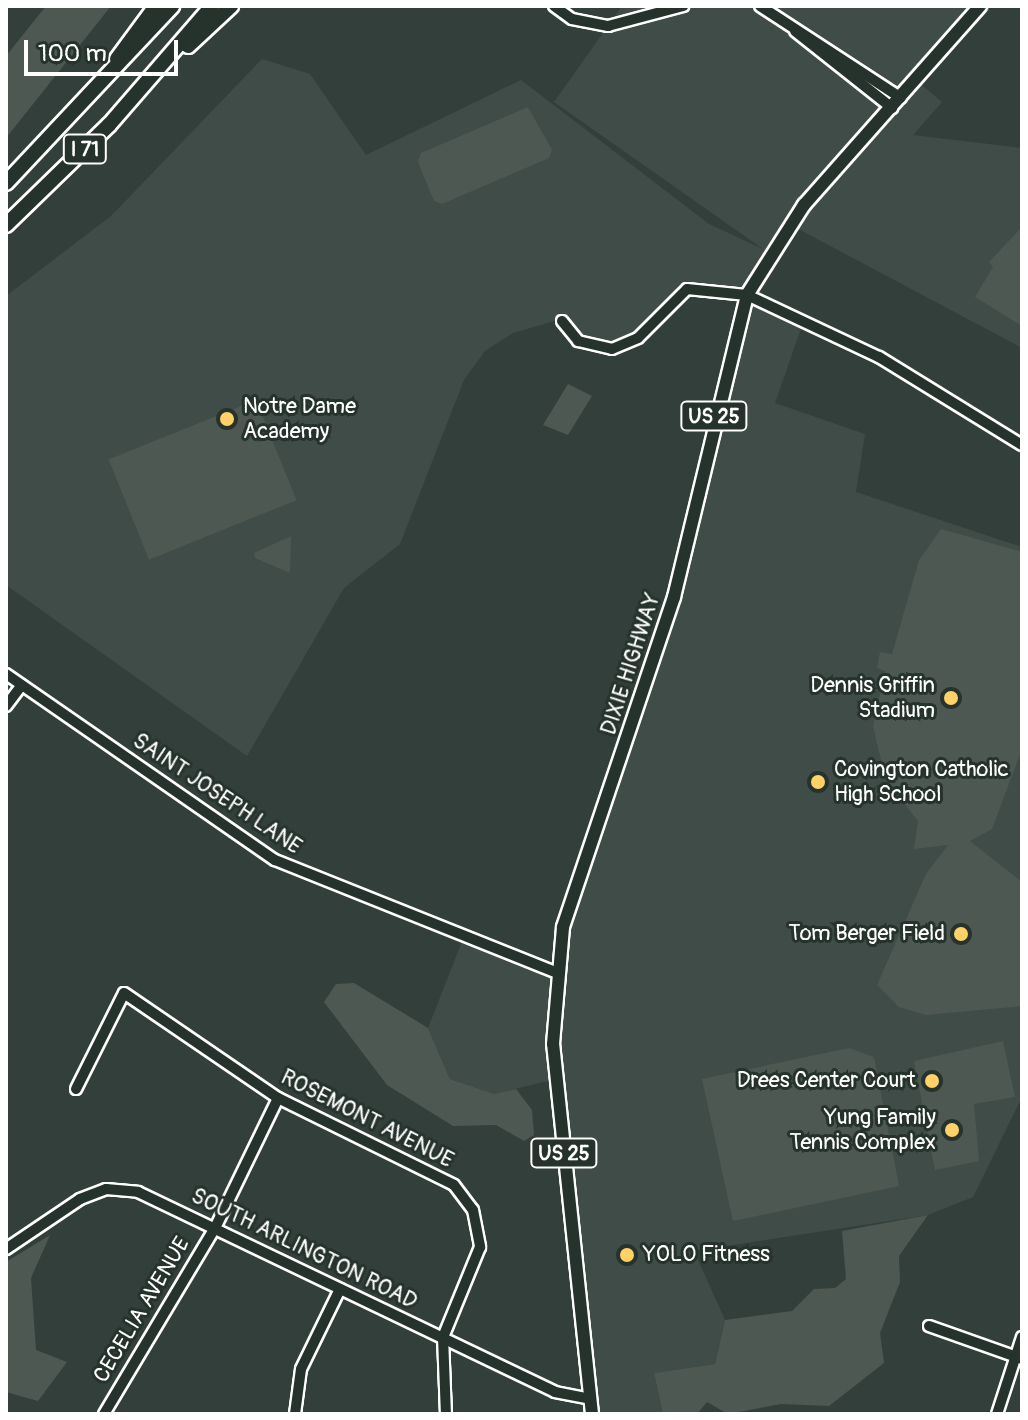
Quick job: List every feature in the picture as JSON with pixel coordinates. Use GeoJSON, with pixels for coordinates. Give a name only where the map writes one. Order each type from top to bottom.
{"type":"FeatureCollection","features":[{"type":"Feature","properties":{"kind":"highway"},"geometry":{"type":"LineString","coordinates":[[79,111],[156,6]]}},
{"type":"Feature","properties":{"kind":"highway","name":"I 71"},"geometry":{"type":"LineString","coordinates":[[6,183],[79,111],[172,6]]}},
{"type":"Feature","properties":{"kind":"highway","name":"I 71"},"geometry":{"type":"LineString","coordinates":[[6,225],[160,69],[212,6]]}},
{"type":"Feature","properties":{"kind":"highway"},"geometry":{"type":"LineString","coordinates":[[160,69],[231,6]]}},
{"type":"Feature","properties":{"kind":"main road","name":"DIXIE HIGHWAY"},"geometry":{"type":"LineString","coordinates":[[592,1414],[553,1044],[555,972],[674,597],[747,295],[795,215],[980,6]]}},
{"type":"Feature","properties":{"kind":"street"},"geometry":{"type":"LineString","coordinates":[[554,6],[572,19],[608,26],[683,6]]}},
{"type":"Feature","properties":{"kind":"street"},"geometry":{"type":"LineString","coordinates":[[760,6],[896,103]]}},
{"type":"Feature","properties":{"kind":"street"},"geometry":{"type":"LineString","coordinates":[[562,321],[587,346],[612,349],[638,338],[687,289],[747,295],[879,357],[1022,445]]}},
{"type":"Feature","properties":{"kind":"street","name":"SAINT JOSEPH LANE"},"geometry":{"type":"LineString","coordinates":[[6,674],[275,860],[555,972]]}},
{"type":"Feature","properties":{"kind":"street"},"geometry":{"type":"LineString","coordinates":[[6,706],[22,685]]}},
{"type":"Feature","properties":{"kind":"street","name":"ROSEMONT AVENUE"},"geometry":{"type":"LineString","coordinates":[[76,1089],[124,993],[278,1098],[448,1181],[466,1199],[480,1247],[443,1337]]}},
{"type":"Feature","properties":{"kind":"street","name":"CECELIA AVENUE"},"geometry":{"type":"LineString","coordinates":[[104,1414],[215,1228],[278,1098]]}},
{"type":"Feature","properties":{"kind":"street","name":"SOUTH ARLINGTON ROAD"},"geometry":{"type":"LineString","coordinates":[[6,1249],[106,1189],[138,1192],[555,1392],[590,1399]]}},
{"type":"Feature","properties":{"kind":"street"},"geometry":{"type":"LineString","coordinates":[[295,1414],[301,1369],[340,1289]]}},
{"type":"Feature","properties":{"kind":"street"},"geometry":{"type":"LineString","coordinates":[[929,1326],[1019,1358]]}},
{"type":"Feature","properties":{"kind":"street"},"geometry":{"type":"LineString","coordinates":[[443,1337],[446,1414]]}},
{"type":"Feature","properties":{"kind":"street"},"geometry":{"type":"LineString","coordinates":[[997,1414],[1019,1358],[1022,1337]]}},
{"type":"Feature","properties":{"kind":"shaded area"},"geometry":{"type":"Polygon","coordinates":[[[46,6],[111,6],[6,138],[6,56],[46,6]]]}},
{"type":"Feature","properties":{"kind":"shaded area"},"geometry":{"type":"Polygon","coordinates":[[[622,6],[980,6],[917,81],[942,102],[913,135],[1022,148],[1022,348],[789,224],[747,294],[804,320],[775,403],[865,434],[856,492],[1022,547],[1022,1097],[973,1197],[928,1215],[694,1251],[725,1320],[715,1364],[654,1373],[663,1414],[581,1414],[590,1399],[556,1079],[494,1094],[450,1079],[428,1028],[463,939],[554,972],[652,671],[747,295],[687,289],[638,338],[600,350],[558,320],[513,333],[485,351],[464,380],[400,544],[344,588],[247,756],[6,585],[6,296],[111,216],[262,59],[310,74],[366,155],[521,80],[709,224],[763,249],[554,102],[622,6]]]}},
{"type":"Feature","properties":{"kind":"shaded area"},"geometry":{"type":"Polygon","coordinates":[[[528,107],[552,150],[549,158],[442,204],[434,201],[418,162],[421,153],[528,107]]]}},
{"type":"Feature","properties":{"kind":"shaded area"},"geometry":{"type":"Polygon","coordinates":[[[1022,227],[1022,326],[975,297],[993,267],[989,262],[1022,227]]]}},
{"type":"Feature","properties":{"kind":"shaded area"},"geometry":{"type":"Polygon","coordinates":[[[568,384],[592,396],[568,435],[543,425],[568,384]]]}},
{"type":"Feature","properties":{"kind":"shaded area"},"geometry":{"type":"Polygon","coordinates":[[[256,400],[296,500],[149,560],[109,460],[256,400]]]}},
{"type":"Feature","properties":{"kind":"shaded area","name":"Dennis Griffin Stadium"},"geometry":{"type":"Polygon","coordinates":[[[941,529],[1022,552],[1022,749],[992,829],[970,841],[1022,882],[1022,1006],[926,1015],[899,1007],[877,985],[926,874],[948,845],[914,849],[918,821],[886,781],[873,726],[885,671],[877,668],[880,652],[892,654],[919,560],[941,529]]]}},
{"type":"Feature","properties":{"kind":"shaded area"},"geometry":{"type":"Polygon","coordinates":[[[291,536],[290,573],[255,558],[254,553],[291,536]]]}},
{"type":"Feature","properties":{"kind":"shaded area"},"geometry":{"type":"Polygon","coordinates":[[[354,983],[428,1028],[450,1079],[494,1094],[516,1089],[532,1110],[534,1135],[524,1141],[496,1125],[453,1126],[387,1085],[324,1002],[336,984],[354,983]]]}},
{"type":"Feature","properties":{"kind":"shaded area","name":"Yung Family Tennis Complex"},"geometry":{"type":"Polygon","coordinates":[[[1003,1041],[1015,1097],[974,1104],[979,1161],[935,1170],[914,1061],[1003,1041]]]}},
{"type":"Feature","properties":{"kind":"shaded area"},"geometry":{"type":"Polygon","coordinates":[[[849,1048],[874,1057],[899,1186],[733,1221],[702,1079],[849,1048]]]}},
{"type":"Feature","properties":{"kind":"shaded area"},"geometry":{"type":"Polygon","coordinates":[[[928,1215],[899,1256],[900,1282],[880,1333],[884,1363],[829,1406],[781,1404],[728,1414],[707,1402],[697,1414],[663,1414],[654,1373],[715,1364],[725,1320],[792,1311],[814,1289],[835,1288],[846,1279],[842,1231],[928,1215]]]}},
{"type":"Feature","properties":{"kind":"shaded area"},"geometry":{"type":"Polygon","coordinates":[[[50,1235],[31,1278],[36,1350],[67,1362],[38,1401],[6,1392],[6,1262],[50,1235]]]}},
{"type":"Feature","properties":{"kind":"place","name":"Notre Dame Academy"},"geometry":{"type":"Point","coordinates":[227,419]}},
{"type":"Feature","properties":{"kind":"place","name":"Dennis Griffin Stadium"},"geometry":{"type":"Point","coordinates":[951,698]}},
{"type":"Feature","properties":{"kind":"place","name":"Covington Catholic High School"},"geometry":{"type":"Point","coordinates":[818,782]}},
{"type":"Feature","properties":{"kind":"place","name":"Tom Berger Field"},"geometry":{"type":"Point","coordinates":[961,934]}},
{"type":"Feature","properties":{"kind":"place","name":"Drees Center Court"},"geometry":{"type":"Point","coordinates":[932,1081]}},
{"type":"Feature","properties":{"kind":"place","name":"Yung Family Tennis Complex"},"geometry":{"type":"Point","coordinates":[952,1130]}},
{"type":"Feature","properties":{"kind":"place","name":"YOLO Fitness"},"geometry":{"type":"Point","coordinates":[627,1255]}}]}
